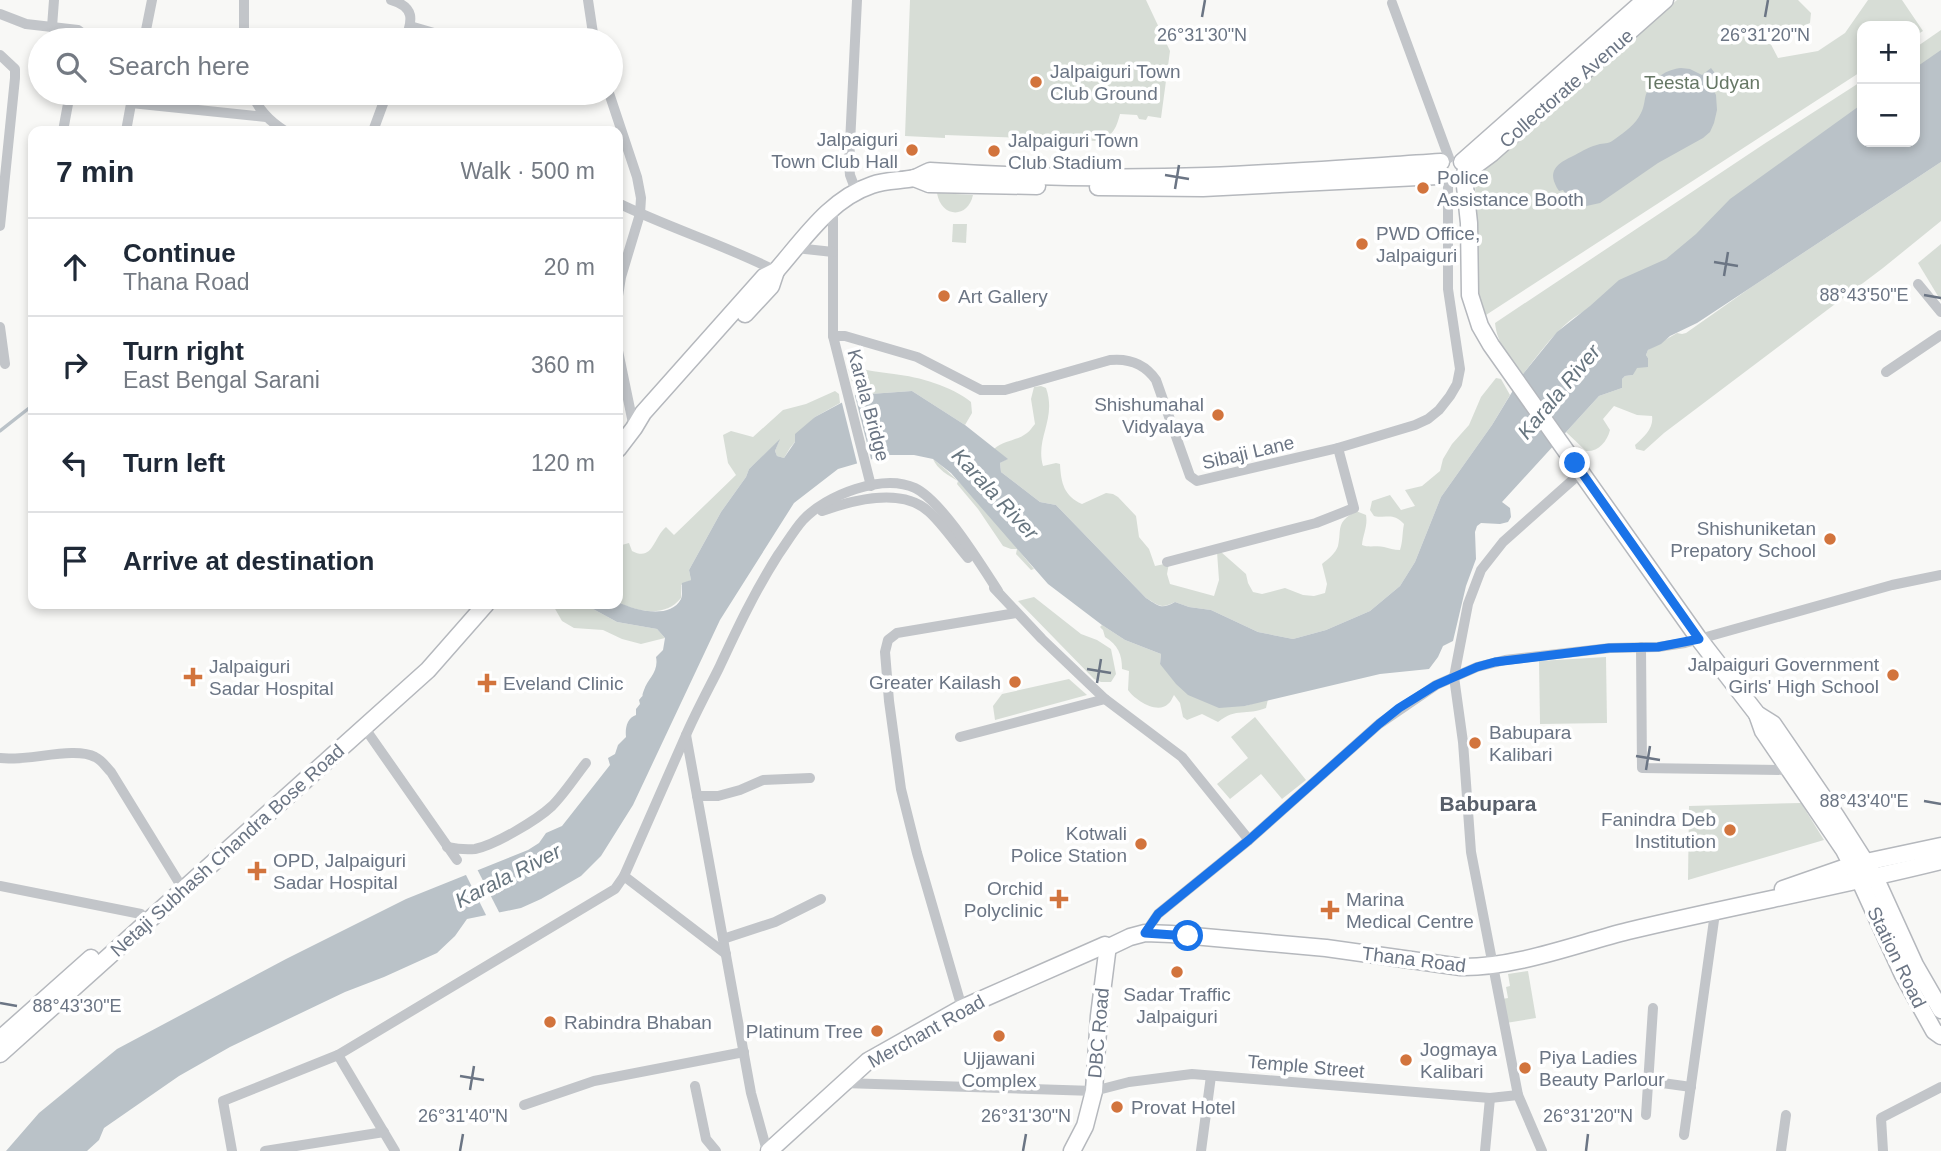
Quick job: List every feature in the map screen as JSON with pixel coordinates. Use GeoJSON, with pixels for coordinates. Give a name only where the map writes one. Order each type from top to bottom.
{"type":"FeatureCollection","features":[{"type":"Feature","properties":{"kind":"street"},"geometry":{"type":"LineString","coordinates":[[52,27],[54,0]]}},
{"type":"Feature","properties":{"kind":"street"},"geometry":{"type":"LineString","coordinates":[[146,28],[152,0]]}},
{"type":"Feature","properties":{"kind":"street"},"geometry":{"type":"LineString","coordinates":[[244,0],[244,28]]}},
{"type":"Feature","properties":{"kind":"street"},"geometry":{"type":"LineString","coordinates":[[391,0],[401,3],[407,9],[411,16],[410,26],[417,28]]}},
{"type":"Feature","properties":{"kind":"street"},"geometry":{"type":"LineString","coordinates":[[588,0],[592,28]]}},
{"type":"Feature","properties":{"kind":"street"},"geometry":{"type":"LineString","coordinates":[[856,191],[849,164],[857,0]]}},
{"type":"Feature","properties":{"kind":"street","name":"Collectorate Avenue"},"geometry":{"type":"LineString","coordinates":[[1453,172],[1641,9],[1665,0]]}},
{"type":"Feature","properties":{"kind":"street"},"geometry":{"type":"LineString","coordinates":[[1392,2],[1469,223],[1470,295],[1508,369],[1575,470],[1601,490],[1699,639],[1758,714],[1773,724],[1849,847],[1863,877]]}},
{"type":"Feature","properties":{"kind":"street","name":"Collectorate Avenue"},"geometry":{"type":"LineString","coordinates":[[1453,172],[1492,153],[1579,80],[1641,9]]}},
{"type":"Feature","properties":{"kind":"street"},"geometry":{"type":"LineString","coordinates":[[0,14],[26,24],[61,28]]}},
{"type":"Feature","properties":{"kind":"street"},"geometry":{"type":"LineString","coordinates":[[0,55],[15,69],[0,226]]}},
{"type":"Feature","properties":{"kind":"street"},"geometry":{"type":"LineString","coordinates":[[64,126],[68,105]]}},
{"type":"Feature","properties":{"kind":"street"},"geometry":{"type":"LineString","coordinates":[[127,126],[131,105]]}},
{"type":"Feature","properties":{"kind":"street"},"geometry":{"type":"LineString","coordinates":[[181,105],[266,117]]}},
{"type":"Feature","properties":{"kind":"street"},"geometry":{"type":"LineString","coordinates":[[257,105],[278,126]]}},
{"type":"Feature","properties":{"kind":"street"},"geometry":{"type":"LineString","coordinates":[[375,126],[383,105]]}},
{"type":"Feature","properties":{"kind":"street"},"geometry":{"type":"LineString","coordinates":[[613,105],[620,126]]}},
{"type":"Feature","properties":{"kind":"street"},"geometry":{"type":"LineString","coordinates":[[623,135],[641,198],[640,214],[623,270]]}},
{"type":"Feature","properties":{"kind":"street"},"geometry":{"type":"LineString","coordinates":[[623,442],[634,428],[650,419],[771,286],[776,271],[833,207],[856,191],[882,181],[914,178],[930,172],[1032,176],[1204,176],[1342,170],[1453,172]]}},
{"type":"Feature","properties":{"kind":"street"},"geometry":{"type":"LineString","coordinates":[[914,178],[934,187],[977,189],[1203,188],[1453,172]]}},
{"type":"Feature","properties":{"kind":"street"},"geometry":{"type":"LineString","coordinates":[[1453,172],[1461,296],[1474,328],[1508,369]]}},
{"type":"Feature","properties":{"kind":"street","name":"Sibaji Lane"},"geometry":{"type":"LineString","coordinates":[[833,338],[845,336],[917,357],[981,390],[1005,390],[1110,360],[1134,361],[1147,369],[1156,380],[1190,475],[1197,481],[1338,448],[1427,419],[1439,410],[1457,384],[1459,353],[1447,273],[1453,172]]}},
{"type":"Feature","properties":{"kind":"street"},"geometry":{"type":"LineString","coordinates":[[623,206],[776,271]]}},
{"type":"Feature","properties":{"kind":"street","name":"Karala Bridge"},"geometry":{"type":"LineString","coordinates":[[833,207],[833,338],[871,482]]}},
{"type":"Feature","properties":{"kind":"street"},"geometry":{"type":"LineString","coordinates":[[796,248],[833,252]]}},
{"type":"Feature","properties":{"kind":"street"},"geometry":{"type":"LineString","coordinates":[[1919,284],[1941,312]]}},
{"type":"Feature","properties":{"kind":"street"},"geometry":{"type":"LineString","coordinates":[[0,327],[5,364]]}},
{"type":"Feature","properties":{"kind":"street"},"geometry":{"type":"LineString","coordinates":[[1886,372],[1941,335]]}},
{"type":"Feature","properties":{"kind":"street"},"geometry":{"type":"LineString","coordinates":[[623,375],[634,428]]}},
{"type":"Feature","properties":{"kind":"street"},"geometry":{"type":"LineString","coordinates":[[1167,562],[1316,523],[1354,509],[1338,448]]}},
{"type":"Feature","properties":{"kind":"street"},"geometry":{"type":"LineString","coordinates":[[1542,1151],[1518,1096],[1471,852],[1463,742],[1454,677],[1468,604],[1481,570],[1503,542],[1575,470]]}},
{"type":"Feature","properties":{"kind":"street"},"geometry":{"type":"LineString","coordinates":[[232,1151],[223,1101],[338,1055],[441,1000],[615,890],[624,876],[686,735],[752,597],[803,520],[826,503],[871,482],[900,484],[918,490],[938,507],[998,591]]}},
{"type":"Feature","properties":{"kind":"street"},"geometry":{"type":"LineString","coordinates":[[803,520],[829,509],[872,499],[897,497],[913,501],[934,516],[1016,613],[1105,699],[1182,757],[1249,840]]}},
{"type":"Feature","properties":{"kind":"street"},"geometry":{"type":"LineString","coordinates":[[1145,933],[1158,914],[1249,840],[1379,724],[1419,696],[1454,677],[1477,667],[1505,660],[1609,648],[1658,647],[1699,639],[1892,585],[1941,575]]}},
{"type":"Feature","properties":{"kind":"street","name":"Netaji Subhash Chandra Bose Road"},"geometry":{"type":"LineString","coordinates":[[0,1039],[146,916],[428,670],[481,609]]}},
{"type":"Feature","properties":{"kind":"street"},"geometry":{"type":"LineString","coordinates":[[962,1008],[919,862],[901,789],[889,701],[885,645],[897,634],[1016,613]]}},
{"type":"Feature","properties":{"kind":"street","name":"Netaji Subhash Chandra Bose Road"},"geometry":{"type":"LineString","coordinates":[[0,1054],[146,916],[178,881],[422,661],[450,643]]}},
{"type":"Feature","properties":{"kind":"street"},"geometry":{"type":"LineString","coordinates":[[1641,647],[1642,768],[1789,770]]}},
{"type":"Feature","properties":{"kind":"street"},"geometry":{"type":"LineString","coordinates":[[960,737],[1105,699]]}},
{"type":"Feature","properties":{"kind":"street"},"geometry":{"type":"LineString","coordinates":[[1758,714],[1763,731],[1789,770],[1849,847],[1883,856],[1902,855],[1941,846]]}},
{"type":"Feature","properties":{"kind":"street"},"geometry":{"type":"LineString","coordinates":[[364,727],[457,860]]}},
{"type":"Feature","properties":{"kind":"street"},"geometry":{"type":"LineString","coordinates":[[686,735],[751,1093],[768,1151]]}},
{"type":"Feature","properties":{"kind":"street"},"geometry":{"type":"LineString","coordinates":[[0,758],[21,759],[79,753],[101,760],[178,881]]}},
{"type":"Feature","properties":{"kind":"street"},"geometry":{"type":"LineString","coordinates":[[447,847],[462,850],[477,848],[527,824],[553,805],[586,762]]}},
{"type":"Feature","properties":{"kind":"street"},"geometry":{"type":"LineString","coordinates":[[697,796],[718,796],[763,780],[810,778]]}},
{"type":"Feature","properties":{"kind":"street"},"geometry":{"type":"LineString","coordinates":[[1849,847],[1845,863],[1863,877],[1941,861]]}},
{"type":"Feature","properties":{"kind":"street"},"geometry":{"type":"LineString","coordinates":[[1863,877],[1902,855]]}},
{"type":"Feature","properties":{"kind":"street"},"geometry":{"type":"LineString","coordinates":[[624,876],[726,954]]}},
{"type":"Feature","properties":{"kind":"street","name":"Thana Road"},"geometry":{"type":"LineString","coordinates":[[1108,948],[1145,933],[1326,948],[1461,967],[1492,965],[1863,877]]}},
{"type":"Feature","properties":{"kind":"street","name":"Station Road"},"geometry":{"type":"LineString","coordinates":[[1863,877],[1941,1010]]}},
{"type":"Feature","properties":{"kind":"street","name":"Station Road"},"geometry":{"type":"LineString","coordinates":[[1863,877],[1903,975],[1934,1031],[1941,1036]]}},
{"type":"Feature","properties":{"kind":"street"},"geometry":{"type":"LineString","coordinates":[[0,886],[146,916]]}},
{"type":"Feature","properties":{"kind":"street"},"geometry":{"type":"LineString","coordinates":[[723,939],[775,922],[821,899]]}},
{"type":"Feature","properties":{"kind":"street"},"geometry":{"type":"LineString","coordinates":[[1684,1135],[1715,912]]}},
{"type":"Feature","properties":{"kind":"street"},"geometry":{"type":"LineString","coordinates":[[558,924],[564,935]]}},
{"type":"Feature","properties":{"kind":"street","name":"Merchant Road"},"geometry":{"type":"LineString","coordinates":[[768,1151],[868,1061],[962,1008],[1078,957],[1108,948]]}},
{"type":"Feature","properties":{"kind":"street","name":"DBC Road"},"geometry":{"type":"LineString","coordinates":[[1072,1151],[1086,1126],[1094,1091],[1103,977],[1108,948]]}},
{"type":"Feature","properties":{"kind":"street"},"geometry":{"type":"LineString","coordinates":[[1078,957],[1093,962],[1103,977]]}},
{"type":"Feature","properties":{"kind":"street"},"geometry":{"type":"LineString","coordinates":[[1646,1115],[1653,1008]]}},
{"type":"Feature","properties":{"kind":"street"},"geometry":{"type":"LineString","coordinates":[[524,1105],[594,1080],[744,1052]]}},
{"type":"Feature","properties":{"kind":"street"},"geometry":{"type":"LineString","coordinates":[[338,1055],[395,1151]]}},
{"type":"Feature","properties":{"kind":"street","name":"Temple Street"},"geometry":{"type":"LineString","coordinates":[[843,1083],[1094,1091],[1151,1078],[1192,1074],[1490,1098],[1518,1096]]}},
{"type":"Feature","properties":{"kind":"street"},"geometry":{"type":"LineString","coordinates":[[1202,1151],[1211,1076]]}},
{"type":"Feature","properties":{"kind":"street"},"geometry":{"type":"LineString","coordinates":[[1648,1081],[1691,1087]]}},
{"type":"Feature","properties":{"kind":"street"},"geometry":{"type":"LineString","coordinates":[[695,1086],[706,1139],[716,1151]]}},
{"type":"Feature","properties":{"kind":"street"},"geometry":{"type":"LineString","coordinates":[[1883,1151],[1881,1118],[1941,1087]]}},
{"type":"Feature","properties":{"kind":"street"},"geometry":{"type":"LineString","coordinates":[[1485,1151],[1490,1098]]}},
{"type":"Feature","properties":{"kind":"street"},"geometry":{"type":"LineString","coordinates":[[1781,1151],[1786,1115]]}},
{"type":"Feature","properties":{"kind":"street"},"geometry":{"type":"LineString","coordinates":[[265,1151],[384,1132]]}},
{"type":"Feature","properties":{"kind":"green space","name":"Jalpaiguri Town Club Ground"},"geometry":{"type":"Polygon","coordinates":[[[910,0],[1146,0],[1170,51],[1161,118],[1148,116],[1146,120],[1139,119],[1137,115],[1120,114],[1113,131],[1098,141],[905,136],[910,0]]]}},
{"type":"Feature","properties":{"kind":"green space","name":"Teesta Udyan"},"geometry":{"type":"Polygon","coordinates":[[[1677,0],[1798,0],[1811,13],[1810,23],[1799,28],[1765,33],[1778,58],[1818,51],[1845,33],[1868,0],[1902,0],[1916,21],[1857,21],[1857,74],[1486,315],[1479,297],[1477,279],[1475,176],[1677,0]]]}},
{"type":"Feature","properties":{"kind":"green space"},"geometry":{"type":"Polygon","coordinates":[[[1941,30],[1941,59],[1920,83],[1920,45],[1941,30]]]}},
{"type":"Feature","properties":{"kind":"green space"},"geometry":{"type":"Polygon","coordinates":[[[1857,84],[1857,123],[1604,305],[1591,308],[1568,322],[1523,374],[1501,344],[1495,323],[1857,84]]]}},
{"type":"Feature","properties":{"kind":"green space"},"geometry":{"type":"Polygon","coordinates":[[[1941,162],[1941,221],[1644,451],[1636,449],[1635,445],[1650,428],[1652,416],[1637,415],[1614,406],[1603,419],[1610,430],[1598,448],[1586,451],[1566,432],[1599,396],[1622,388],[1622,379],[1633,375],[1636,368],[1648,358],[1648,350],[1677,333],[1686,333],[1941,162]]]}},
{"type":"Feature","properties":{"kind":"green space"},"geometry":{"type":"Polygon","coordinates":[[[937,193],[973,195],[966,208],[955,212],[944,207],[937,193]]]}},
{"type":"Feature","properties":{"kind":"green space"},"geometry":{"type":"Polygon","coordinates":[[[953,224],[967,224],[966,243],[952,242],[953,224]]]}},
{"type":"Feature","properties":{"kind":"green space"},"geometry":{"type":"Polygon","coordinates":[[[1941,244],[1941,301],[1918,263],[1941,244]]]}},
{"type":"Feature","properties":{"kind":"green space"},"geometry":{"type":"Polygon","coordinates":[[[851,365],[935,383],[971,402],[972,413],[965,425],[912,391],[856,395],[848,368],[851,365]]]}},
{"type":"Feature","properties":{"kind":"green space"},"geometry":{"type":"Polygon","coordinates":[[[1496,378],[1501,379],[1510,395],[1441,497],[1415,562],[1400,586],[1370,611],[1326,630],[1293,639],[1258,632],[1211,610],[1175,602],[1160,606],[1146,598],[1056,505],[1040,502],[1001,472],[1000,463],[1007,459],[994,449],[1030,430],[1035,424],[1031,399],[1034,387],[1046,388],[1049,409],[1042,446],[1043,466],[1060,464],[1067,493],[1082,504],[1106,493],[1118,497],[1136,516],[1139,537],[1149,549],[1155,566],[1169,563],[1167,574],[1170,584],[1214,596],[1219,580],[1217,552],[1221,552],[1246,574],[1253,592],[1262,594],[1285,588],[1314,596],[1325,593],[1327,584],[1322,564],[1337,549],[1342,523],[1356,511],[1366,515],[1362,545],[1400,550],[1404,524],[1393,517],[1374,516],[1370,510],[1372,501],[1390,495],[1401,510],[1415,506],[1405,490],[1422,486],[1440,471],[1443,459],[1452,444],[1469,425],[1481,397],[1496,378]]]}},
{"type":"Feature","properties":{"kind":"green space"},"geometry":{"type":"Polygon","coordinates":[[[835,391],[839,394],[840,403],[815,417],[784,458],[777,456],[775,451],[779,441],[749,469],[721,512],[689,570],[691,580],[681,585],[681,598],[675,604],[659,611],[643,610],[623,604],[623,545],[629,543],[632,551],[639,554],[649,551],[666,527],[674,535],[736,475],[728,463],[723,435],[731,431],[753,437],[783,410],[806,404],[835,391]]]}},
{"type":"Feature","properties":{"kind":"green space"},"geometry":{"type":"Polygon","coordinates":[[[933,459],[958,481],[940,469],[933,459]]]}},
{"type":"Feature","properties":{"kind":"green space"},"geometry":{"type":"Polygon","coordinates":[[[958,481],[986,511],[1034,569],[1031,570],[1016,554],[1017,549],[1003,546],[957,484],[958,481]]]}},
{"type":"Feature","properties":{"kind":"green space"},"geometry":{"type":"Polygon","coordinates":[[[1034,597],[1081,634],[1111,649],[1116,674],[1111,682],[1094,679],[1018,601],[1034,597]]]}},
{"type":"Feature","properties":{"kind":"green space"},"geometry":{"type":"Polygon","coordinates":[[[555,609],[593,609],[617,622],[657,629],[665,638],[641,644],[603,630],[574,628],[562,621],[555,609]]]}},
{"type":"Feature","properties":{"kind":"green space"},"geometry":{"type":"Polygon","coordinates":[[[1102,625],[1125,640],[1161,654],[1160,664],[1245,706],[1268,699],[1266,708],[1236,713],[1218,722],[1202,714],[1187,720],[1183,717],[1180,703],[1174,695],[1163,707],[1146,704],[1128,690],[1129,671],[1122,669],[1118,650],[1105,637],[1100,627],[1102,625]]]}},
{"type":"Feature","properties":{"kind":"green space"},"geometry":{"type":"Polygon","coordinates":[[[1606,657],[1607,723],[1540,724],[1539,661],[1606,657]]]}},
{"type":"Feature","properties":{"kind":"green space"},"geometry":{"type":"Polygon","coordinates":[[[1069,679],[1087,695],[995,720],[993,706],[1002,694],[1069,679]]]}},
{"type":"Feature","properties":{"kind":"green space"},"geometry":{"type":"Polygon","coordinates":[[[1255,717],[1306,780],[1282,799],[1261,774],[1230,799],[1217,784],[1248,758],[1231,737],[1255,717]]]}},
{"type":"Feature","properties":{"kind":"green space"},"geometry":{"type":"Polygon","coordinates":[[[1801,803],[1824,840],[1688,880],[1689,806],[1801,803]]]}},
{"type":"Feature","properties":{"kind":"green space"},"geometry":{"type":"Polygon","coordinates":[[[1528,971],[1536,1018],[1506,1023],[1502,999],[1508,998],[1508,974],[1528,971]]]}},
{"type":"Feature","properties":{"kind":"water","name":"Karala River"},"geometry":{"type":"Polygon","coordinates":[[[1941,50],[1941,162],[1697,323],[1648,350],[1648,367],[1637,368],[1633,375],[1625,376],[1622,379],[1622,388],[1599,396],[1502,502],[1510,508],[1511,517],[1508,522],[1481,523],[1477,526],[1476,559],[1466,586],[1453,641],[1443,646],[1429,669],[1380,674],[1245,706],[1219,708],[1188,695],[1176,684],[1160,664],[1161,654],[1125,640],[1048,584],[951,473],[933,459],[914,455],[886,455],[838,469],[794,503],[720,620],[633,805],[601,856],[581,876],[521,908],[467,919],[455,936],[437,953],[345,992],[230,1047],[179,1076],[104,1128],[99,1140],[87,1151],[6,1151],[39,1113],[117,1049],[406,899],[528,850],[539,843],[546,833],[562,826],[610,765],[608,758],[615,754],[618,745],[626,737],[627,724],[636,715],[639,700],[655,671],[656,657],[663,650],[665,638],[657,629],[617,622],[593,609],[623,609],[623,604],[660,611],[676,605],[682,597],[682,583],[691,580],[689,570],[721,512],[749,469],[780,439],[775,451],[777,456],[784,458],[795,442],[795,434],[815,417],[856,395],[912,391],[965,425],[1008,459],[1000,463],[1001,472],[1040,502],[1056,505],[1146,598],[1160,606],[1175,602],[1211,610],[1258,632],[1293,639],[1326,630],[1370,611],[1400,586],[1415,562],[1441,497],[1492,425],[1523,374],[1557,332],[1619,280],[1666,259],[1696,234],[1730,199],[1857,108],[1857,147],[1920,147],[1920,65],[1941,50]]]}},
{"type":"Feature","properties":{"kind":"water"},"geometry":{"type":"Polygon","coordinates":[[[1681,68],[1702,75],[1711,68],[1723,84],[1714,91],[1717,110],[1710,132],[1658,163],[1600,203],[1582,207],[1570,200],[1568,192],[1559,191],[1553,178],[1558,165],[1590,147],[1611,142],[1626,131],[1639,117],[1653,82],[1666,72],[1681,68]]]}},
{"type":"Feature","properties":{"kind":"pier"},"geometry":{"type":"Polygon","coordinates":[[[854,392],[872,463],[858,467],[841,399],[854,392]]]}},
{"type":"Feature","properties":{"kind":"pier"},"geometry":{"type":"Polygon","coordinates":[[[476,867],[501,916],[488,919],[465,873],[476,867]]]}},
{"type":"Feature","properties":{"kind":"waterway"},"geometry":{"type":"LineString","coordinates":[[0,431],[28,409]]}},
{"type":"Feature","properties":{"kind":"place","name":"Jalpaiguri Town Club Ground"},"geometry":{"type":"Point","coordinates":[1036,82]}},
{"type":"Feature","properties":{"kind":"place","name":"Jalpaiguri Town Club Hall"},"geometry":{"type":"Point","coordinates":[912,150]}},
{"type":"Feature","properties":{"kind":"place","name":"Jalpaiguri Town Club Stadium"},"geometry":{"type":"Point","coordinates":[994,151]}},
{"type":"Feature","properties":{"kind":"place","name":"Police Assistance Booth"},"geometry":{"type":"Point","coordinates":[1423,188]}},
{"type":"Feature","properties":{"kind":"place","name":"PWD Office, Jalpaiguri"},"geometry":{"type":"Point","coordinates":[1362,244]}},
{"type":"Feature","properties":{"kind":"place","name":"Art Gallery"},"geometry":{"type":"Point","coordinates":[944,296]}},
{"type":"Feature","properties":{"kind":"place","name":"Shishumahal Vidyalaya"},"geometry":{"type":"Point","coordinates":[1218,415]}},
{"type":"Feature","properties":{"kind":"place","name":"Shishuniketan Prepatory School"},"geometry":{"type":"Point","coordinates":[1830,539]}},
{"type":"Feature","properties":{"kind":"place","name":"Jalpaiguri Government Girls' High School"},"geometry":{"type":"Point","coordinates":[1893,675]}},
{"type":"Feature","properties":{"kind":"place","name":"Jalpaiguri Sadar Hospital"},"geometry":{"type":"Point","coordinates":[193,677]}},
{"type":"Feature","properties":{"kind":"place","name":"Greater Kailash"},"geometry":{"type":"Point","coordinates":[1015,682]}},
{"type":"Feature","properties":{"kind":"place","name":"Eveland Clinic"},"geometry":{"type":"Point","coordinates":[487,683]}},
{"type":"Feature","properties":{"kind":"place","name":"Babupara Kalibari"},"geometry":{"type":"Point","coordinates":[1475,743]}},
{"type":"Feature","properties":{"kind":"place","name":"Fanindra Deb Institution"},"geometry":{"type":"Point","coordinates":[1730,830]}},
{"type":"Feature","properties":{"kind":"place","name":"Kotwali Police Station"},"geometry":{"type":"Point","coordinates":[1141,844]}},
{"type":"Feature","properties":{"kind":"place","name":"OPD, Jalpaiguri Sadar Hospital"},"geometry":{"type":"Point","coordinates":[257,871]}},
{"type":"Feature","properties":{"kind":"place","name":"Orchid Polyclinic"},"geometry":{"type":"Point","coordinates":[1059,899]}},
{"type":"Feature","properties":{"kind":"place","name":"Marina Medical Centre"},"geometry":{"type":"Point","coordinates":[1330,910]}},
{"type":"Feature","properties":{"kind":"place","name":"Sadar Traffic Jalpaiguri"},"geometry":{"type":"Point","coordinates":[1177,972]}},
{"type":"Feature","properties":{"kind":"place","name":"Rabindra Bhaban"},"geometry":{"type":"Point","coordinates":[550,1022]}},
{"type":"Feature","properties":{"kind":"place","name":"Platinum Tree"},"geometry":{"type":"Point","coordinates":[877,1031]}},
{"type":"Feature","properties":{"kind":"place","name":"Ujjawani Complex"},"geometry":{"type":"Point","coordinates":[999,1036]}},
{"type":"Feature","properties":{"kind":"place","name":"Jogmaya Kalibari"},"geometry":{"type":"Point","coordinates":[1406,1060]}},
{"type":"Feature","properties":{"kind":"place","name":"Piya Ladies Beauty Parlour"},"geometry":{"type":"Point","coordinates":[1525,1068]}},
{"type":"Feature","properties":{"kind":"place","name":"Provat Hotel"},"geometry":{"type":"Point","coordinates":[1117,1107]}},
{"type":"Feature","properties":{"kind":"district","name":"Babupara"},"geometry":{"type":"Point","coordinates":[1488,804]}},
{"type":"Feature","properties":{"kind":"route"},"geometry":{"type":"LineString","coordinates":[[1188,936],[1145,933],[1158,914],[1285,810],[1379,724],[1436,685],[1477,667],[1505,660],[1609,648],[1658,647],[1699,639],[1575,463]]}}]}
